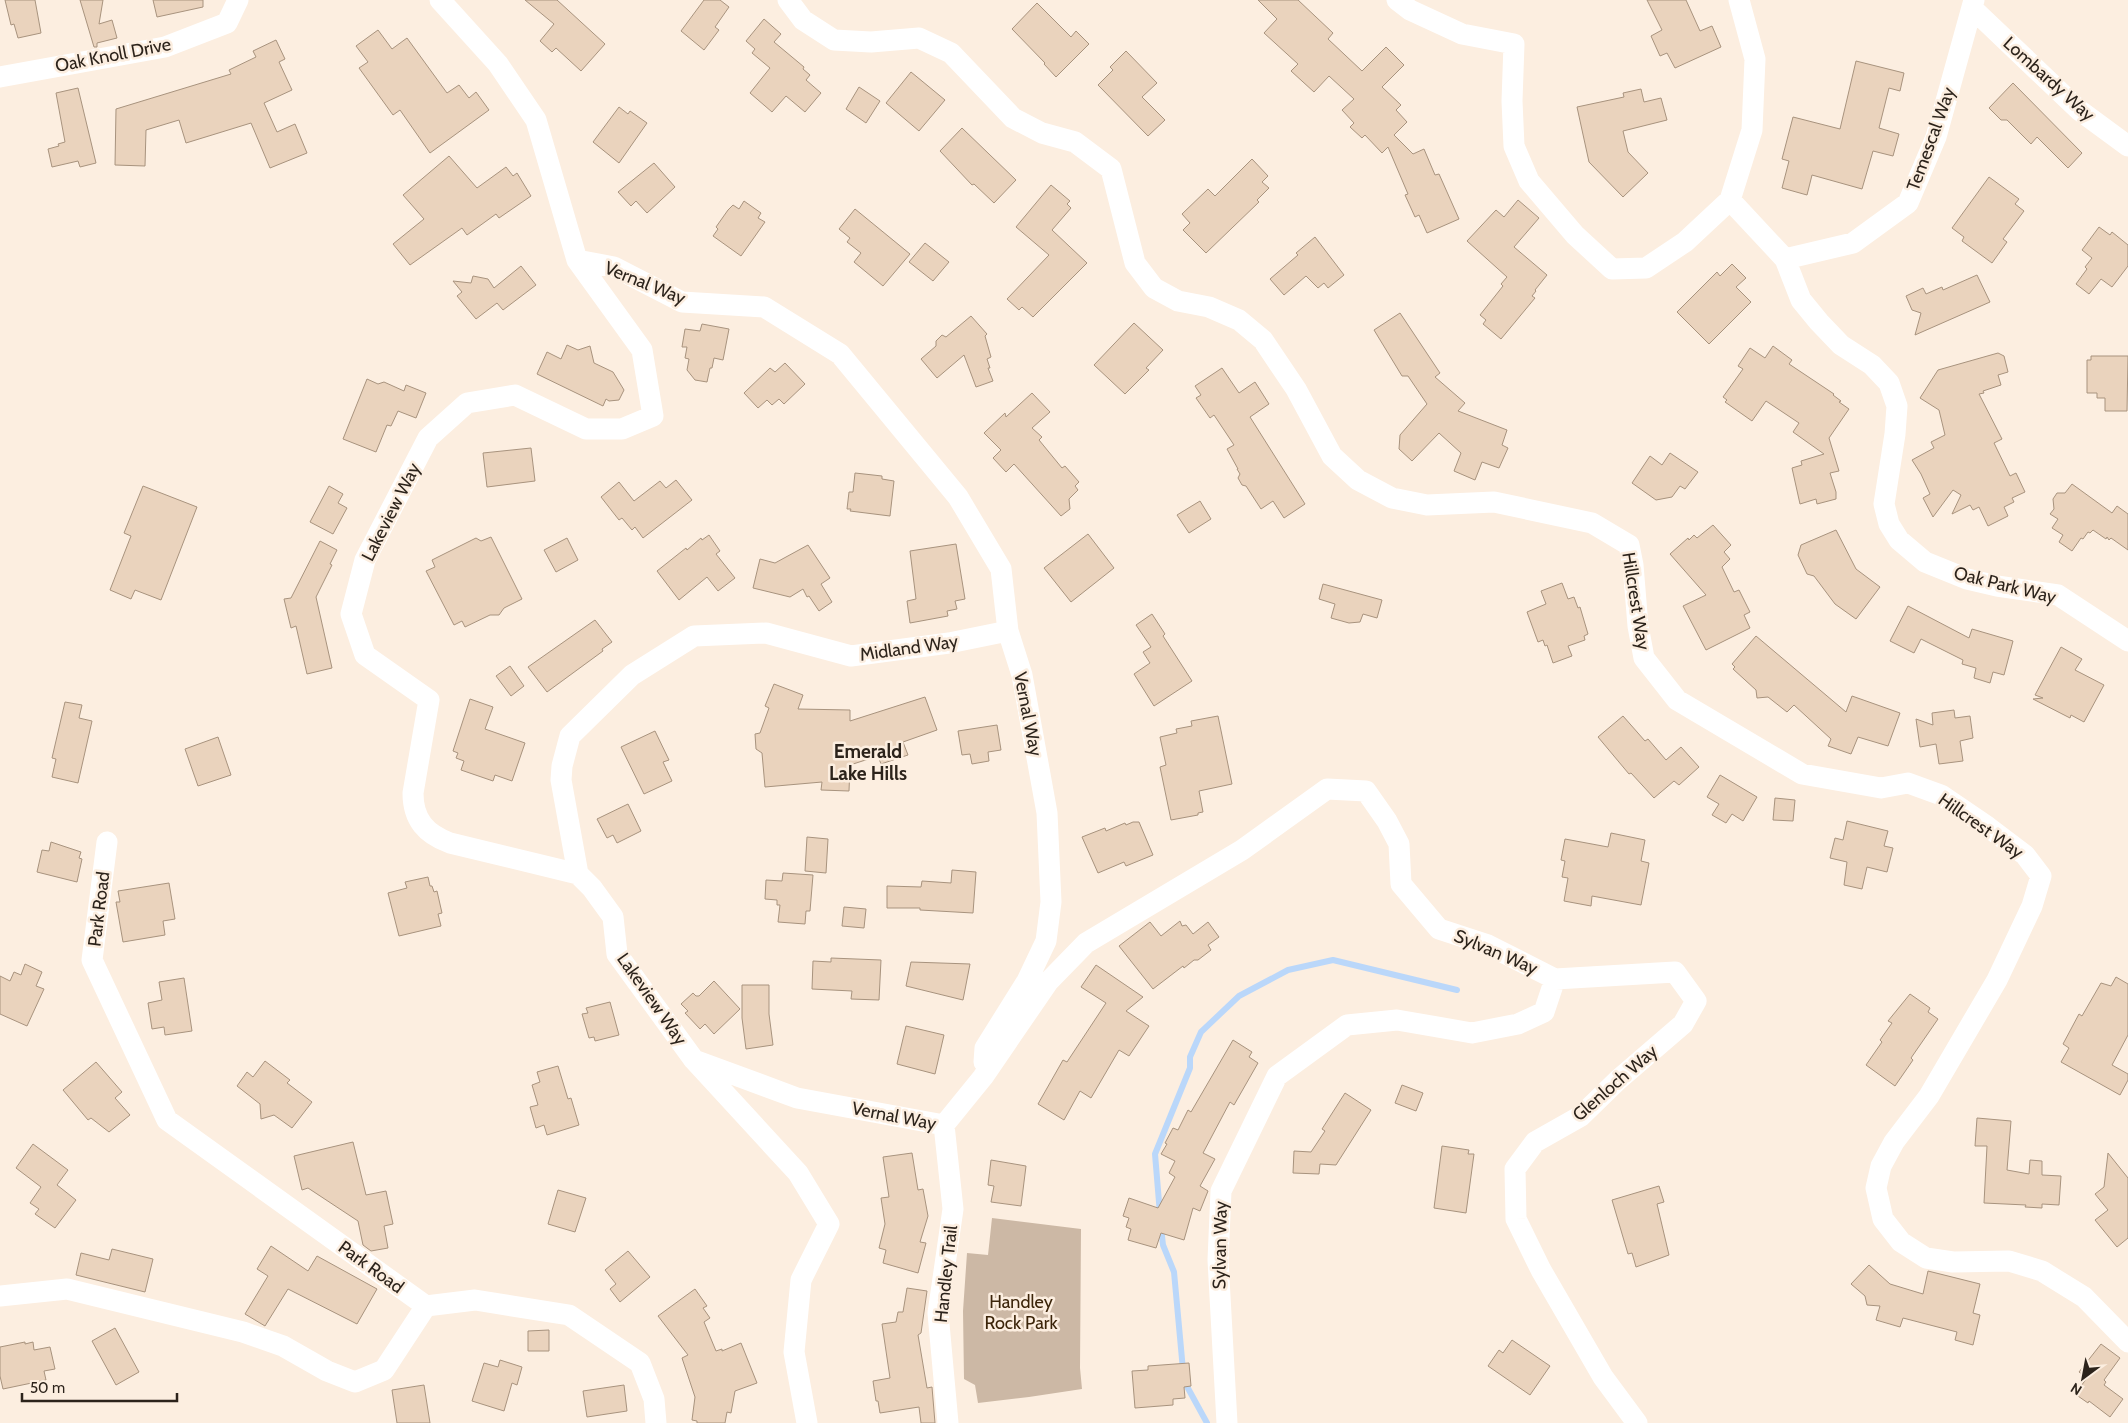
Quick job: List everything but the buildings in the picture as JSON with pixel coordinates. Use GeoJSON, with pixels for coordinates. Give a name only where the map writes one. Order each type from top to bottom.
{"type":"FeatureCollection","features":[{"type":"Feature","properties":{"kind":"street","name":"Oak Knoll Drive"},"geometry":{"type":"LineString","coordinates":[[0,77],[165,47],[227,23],[238,0]]}},
{"type":"Feature","properties":{"kind":"street","name":"Lakeview Way"},"geometry":{"type":"LineString","coordinates":[[440,0],[498,64],[536,120],[577,260],[642,350],[653,416],[622,429],[586,428],[515,395],[467,403],[428,438],[365,560],[351,614],[364,655],[430,700],[413,793],[414,806],[424,828],[434,837],[450,843],[578,874],[592,888],[613,917],[617,954],[694,1060],[798,1173],[829,1224],[801,1280],[794,1352],[807,1423]]}},
{"type":"Feature","properties":{"kind":"street","name":"Hillcrest Way"},"geometry":{"type":"LineString","coordinates":[[788,0],[803,20],[834,40],[872,42],[919,38],[950,52],[1013,118],[1042,133],[1075,142],[1111,169],[1135,263],[1154,288],[1178,301],[1209,307],[1238,320],[1263,340],[1296,389],[1332,456],[1358,480],[1392,498],[1427,505],[1494,502],[1592,523],[1629,544],[1633,565],[1638,626],[1644,658],[1677,700],[1802,774],[1881,788],[1908,783],[1941,795],[2025,855],[2041,876],[2032,906],[1997,980],[1949,1063],[1929,1096],[1910,1119],[1885,1158],[1881,1166],[1876,1188],[1883,1219],[1901,1242],[1926,1258],[1953,1262],[2009,1261],[2042,1271],[2084,1297],[2128,1342]]}},
{"type":"Feature","properties":{"kind":"street"},"geometry":{"type":"LineString","coordinates":[[1397,0],[1410,10],[1462,34],[1514,44],[1512,101],[1514,146],[1529,181],[1575,235],[1612,269],[1646,268],[1685,242],[1730,200],[1752,130],[1755,59],[1739,0]]}},
{"type":"Feature","properties":{"kind":"street","name":"Lombardy Way"},"geometry":{"type":"LineString","coordinates":[[1974,4],[2079,110],[2128,146]]}},
{"type":"Feature","properties":{"kind":"street","name":"Temescal Way"},"geometry":{"type":"LineString","coordinates":[[1785,259],[1853,243],[1908,202],[1936,137],[1974,4]]}},
{"type":"Feature","properties":{"kind":"street","name":"Oak Park Way"},"geometry":{"type":"LineString","coordinates":[[1730,200],[1785,259],[1801,300],[1819,322],[1841,345],[1872,365],[1889,383],[1897,406],[1895,434],[1884,504],[1889,524],[1899,540],[1925,562],[1967,578],[1997,586],[2058,595],[2128,641]]}},
{"type":"Feature","properties":{"kind":"street","name":"Vernal Way"},"geometry":{"type":"LineString","coordinates":[[577,260],[614,268],[682,302],[764,307],[840,354],[958,497],[1000,568],[1008,631],[1022,675],[1047,813],[1051,902],[1046,941],[1027,981],[985,1048],[982,1077],[944,1125],[797,1098],[694,1060]]}},
{"type":"Feature","properties":{"kind":"street","name":"Midland Way"},"geometry":{"type":"LineString","coordinates":[[578,874],[562,780],[562,766],[570,736],[632,676],[694,636],[766,633],[851,656],[949,643],[1008,631]]}},
{"type":"Feature","properties":{"kind":"street","name":"Sylvan Way"},"geometry":{"type":"LineString","coordinates":[[982,1077],[1048,982],[1086,943],[1242,850],[1327,789],[1366,791],[1388,821],[1399,844],[1401,884],[1439,928],[1488,945],[1555,978],[1544,1012],[1518,1024],[1472,1034],[1398,1020],[1347,1025],[1277,1076],[1221,1191],[1218,1260],[1227,1423]]}},
{"type":"Feature","properties":{"kind":"street","name":"Park Road"},"geometry":{"type":"LineString","coordinates":[[108,842],[92,960],[167,1120],[426,1306]]}},
{"type":"Feature","properties":{"kind":"street","name":"Glenloch Way"},"geometry":{"type":"LineString","coordinates":[[1555,978],[1675,972],[1696,1001],[1683,1024],[1618,1080],[1581,1116],[1535,1142],[1515,1169],[1516,1219],[1541,1270],[1603,1377],[1637,1423]]}},
{"type":"Feature","properties":{"kind":"street","name":"Handley Trail"},"geometry":{"type":"LineString","coordinates":[[944,1125],[953,1209],[938,1313],[948,1423]]}},
{"type":"Feature","properties":{"kind":"street"},"geometry":{"type":"LineString","coordinates":[[0,1296],[67,1289],[243,1332],[283,1346],[327,1371],[355,1382],[384,1370],[426,1306],[475,1300],[569,1315],[640,1363],[654,1399],[656,1423]]}},
{"type":"Feature","properties":{"kind":"green space","name":"Handley Rock Park"},"geometry":{"type":"Polygon","coordinates":[[[992,1218],[1081,1229],[1080,1368],[1082,1389],[978,1403],[975,1385],[964,1379],[963,1311],[967,1253],[988,1255],[992,1218]]]}},
{"type":"Feature","properties":{"kind":"waterway"},"geometry":{"type":"LineString","coordinates":[[1160,1214],[1155,1154],[1190,1068],[1190,1057],[1201,1032],[1239,996],[1288,970],[1333,960],[1457,990]]}},
{"type":"Feature","properties":{"kind":"waterway"},"geometry":{"type":"LineString","coordinates":[[1161,1227],[1163,1245],[1174,1272],[1184,1381],[1207,1423]]}},
{"type":"Feature","properties":{"kind":"district","name":"Emerald Lake Hills"},"geometry":{"type":"Point","coordinates":[868,762]}}]}
